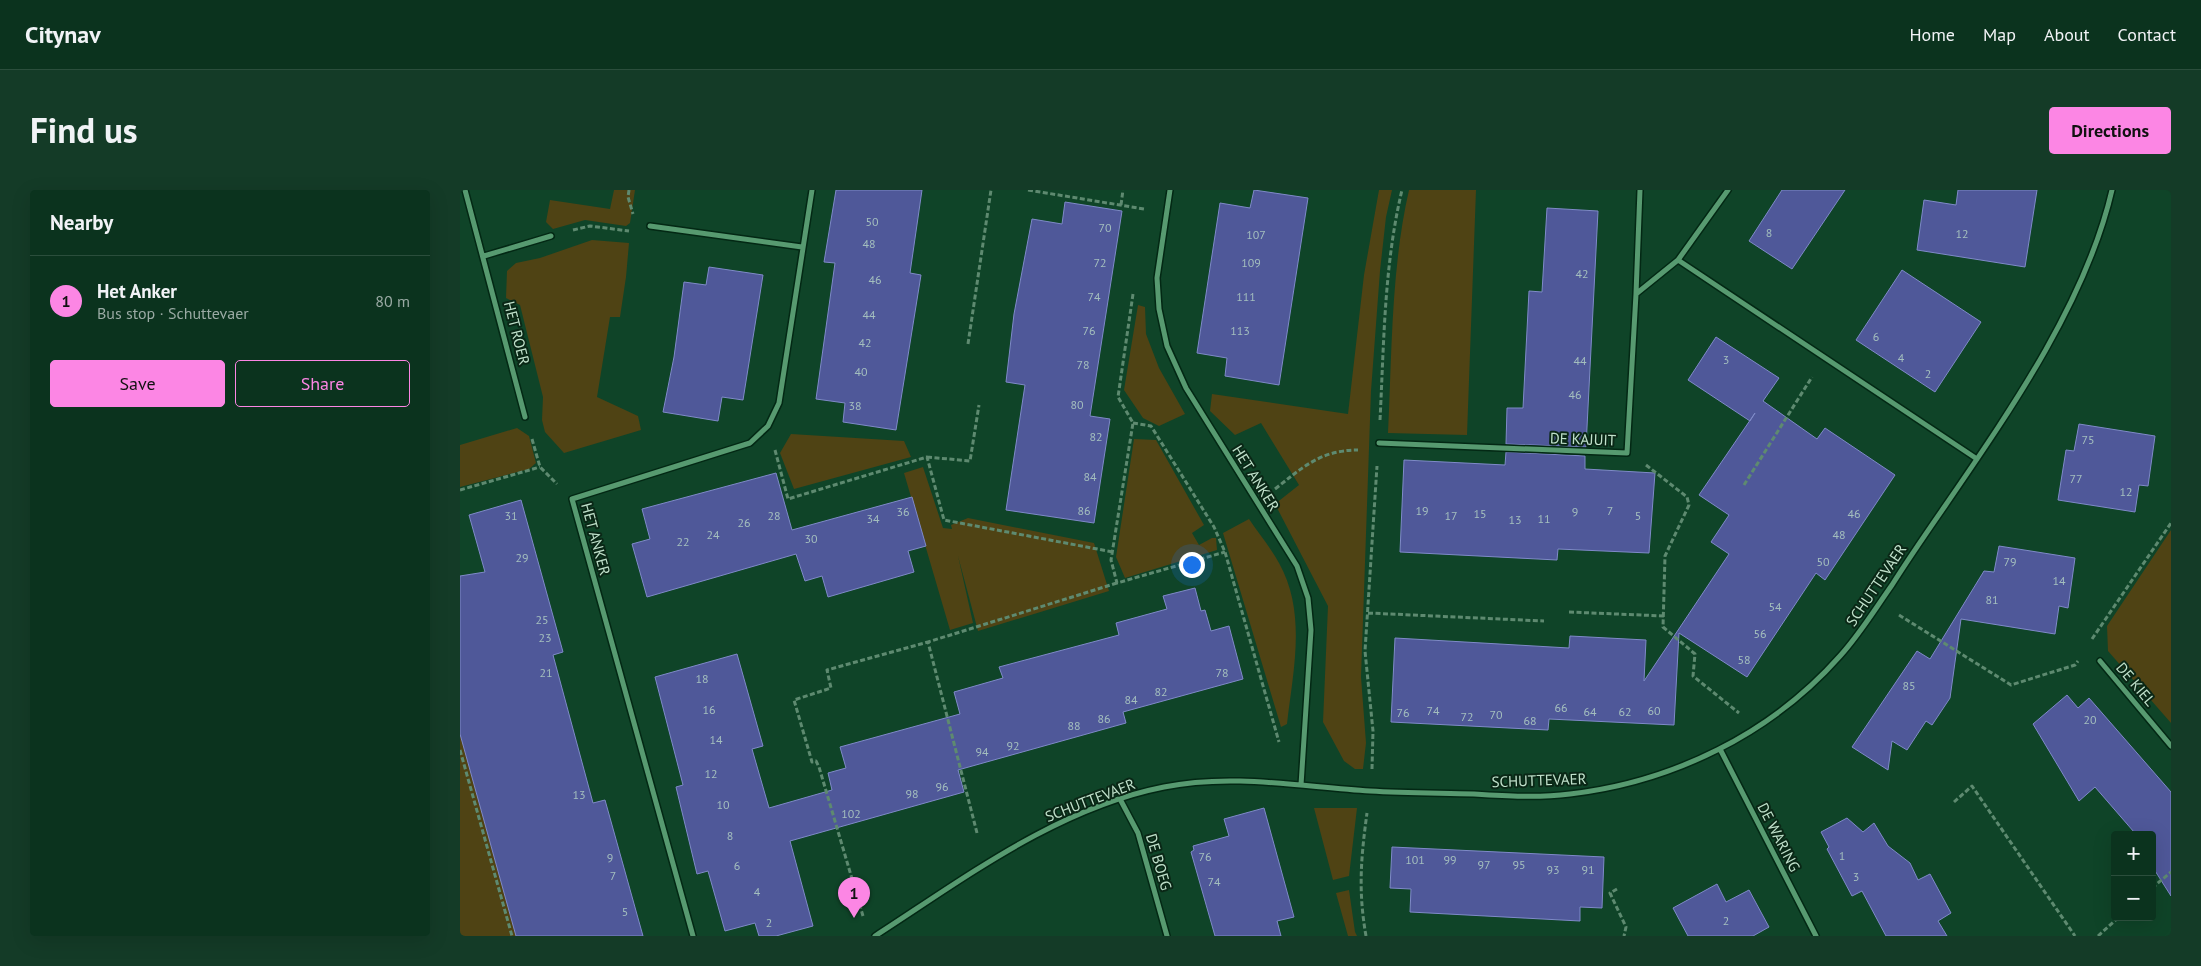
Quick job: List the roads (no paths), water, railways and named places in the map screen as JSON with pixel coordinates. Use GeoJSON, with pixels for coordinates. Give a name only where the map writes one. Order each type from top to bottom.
{"type":"FeatureCollection","features":[{"type":"Feature","properties":{"kind":"street","name":"HET ROER"},"geometry":{"type":"LineString","coordinates":[[466,190],[525,417]]}},
{"type":"Feature","properties":{"kind":"street","name":"HET ANKER"},"geometry":{"type":"LineString","coordinates":[[693,936],[572,499],[750,443],[768,426],[779,403],[812,190]]}},
{"type":"Feature","properties":{"kind":"street","name":"HET ANKER"},"geometry":{"type":"LineString","coordinates":[[1170,190],[1157,278],[1159,309],[1167,346],[1186,388],[1297,566],[1308,598],[1311,630],[1302,785]]}},
{"type":"Feature","properties":{"kind":"street","name":"DE KAJUIT"},"geometry":{"type":"LineString","coordinates":[[1379,442],[1627,453],[1640,190]]}},
{"type":"Feature","properties":{"kind":"street"},"geometry":{"type":"LineString","coordinates":[[1636,294],[1678,260],[1728,190]]}},
{"type":"Feature","properties":{"kind":"street","name":"SCHUTTEVAER"},"geometry":{"type":"LineString","coordinates":[[875,936],[1032,837],[1120,798],[1165,786],[1252,781],[1369,791],[1520,796],[1566,794],[1612,787],[1657,776],[1720,749],[1757,728],[1810,687],[1866,625],[1977,459],[2036,367],[2074,296],[2112,190]]}},
{"type":"Feature","properties":{"kind":"street"},"geometry":{"type":"LineString","coordinates":[[650,226],[802,247]]}},
{"type":"Feature","properties":{"kind":"street"},"geometry":{"type":"LineString","coordinates":[[484,256],[551,236]]}},
{"type":"Feature","properties":{"kind":"street"},"geometry":{"type":"LineString","coordinates":[[1678,260],[1977,459]]}},
{"type":"Feature","properties":{"kind":"street","name":"DE KIEL"},"geometry":{"type":"LineString","coordinates":[[2100,661],[2171,746]]}},
{"type":"Feature","properties":{"kind":"street","name":"DE WARING"},"geometry":{"type":"LineString","coordinates":[[1720,749],[1816,936]]}},
{"type":"Feature","properties":{"kind":"street","name":"DE BOEG"},"geometry":{"type":"LineString","coordinates":[[1120,798],[1138,833],[1167,936]]}},
{"type":"Feature","properties":{"kind":"place","name":"Het Anker"},"geometry":{"type":"Point","coordinates":[854,918]}}]}
